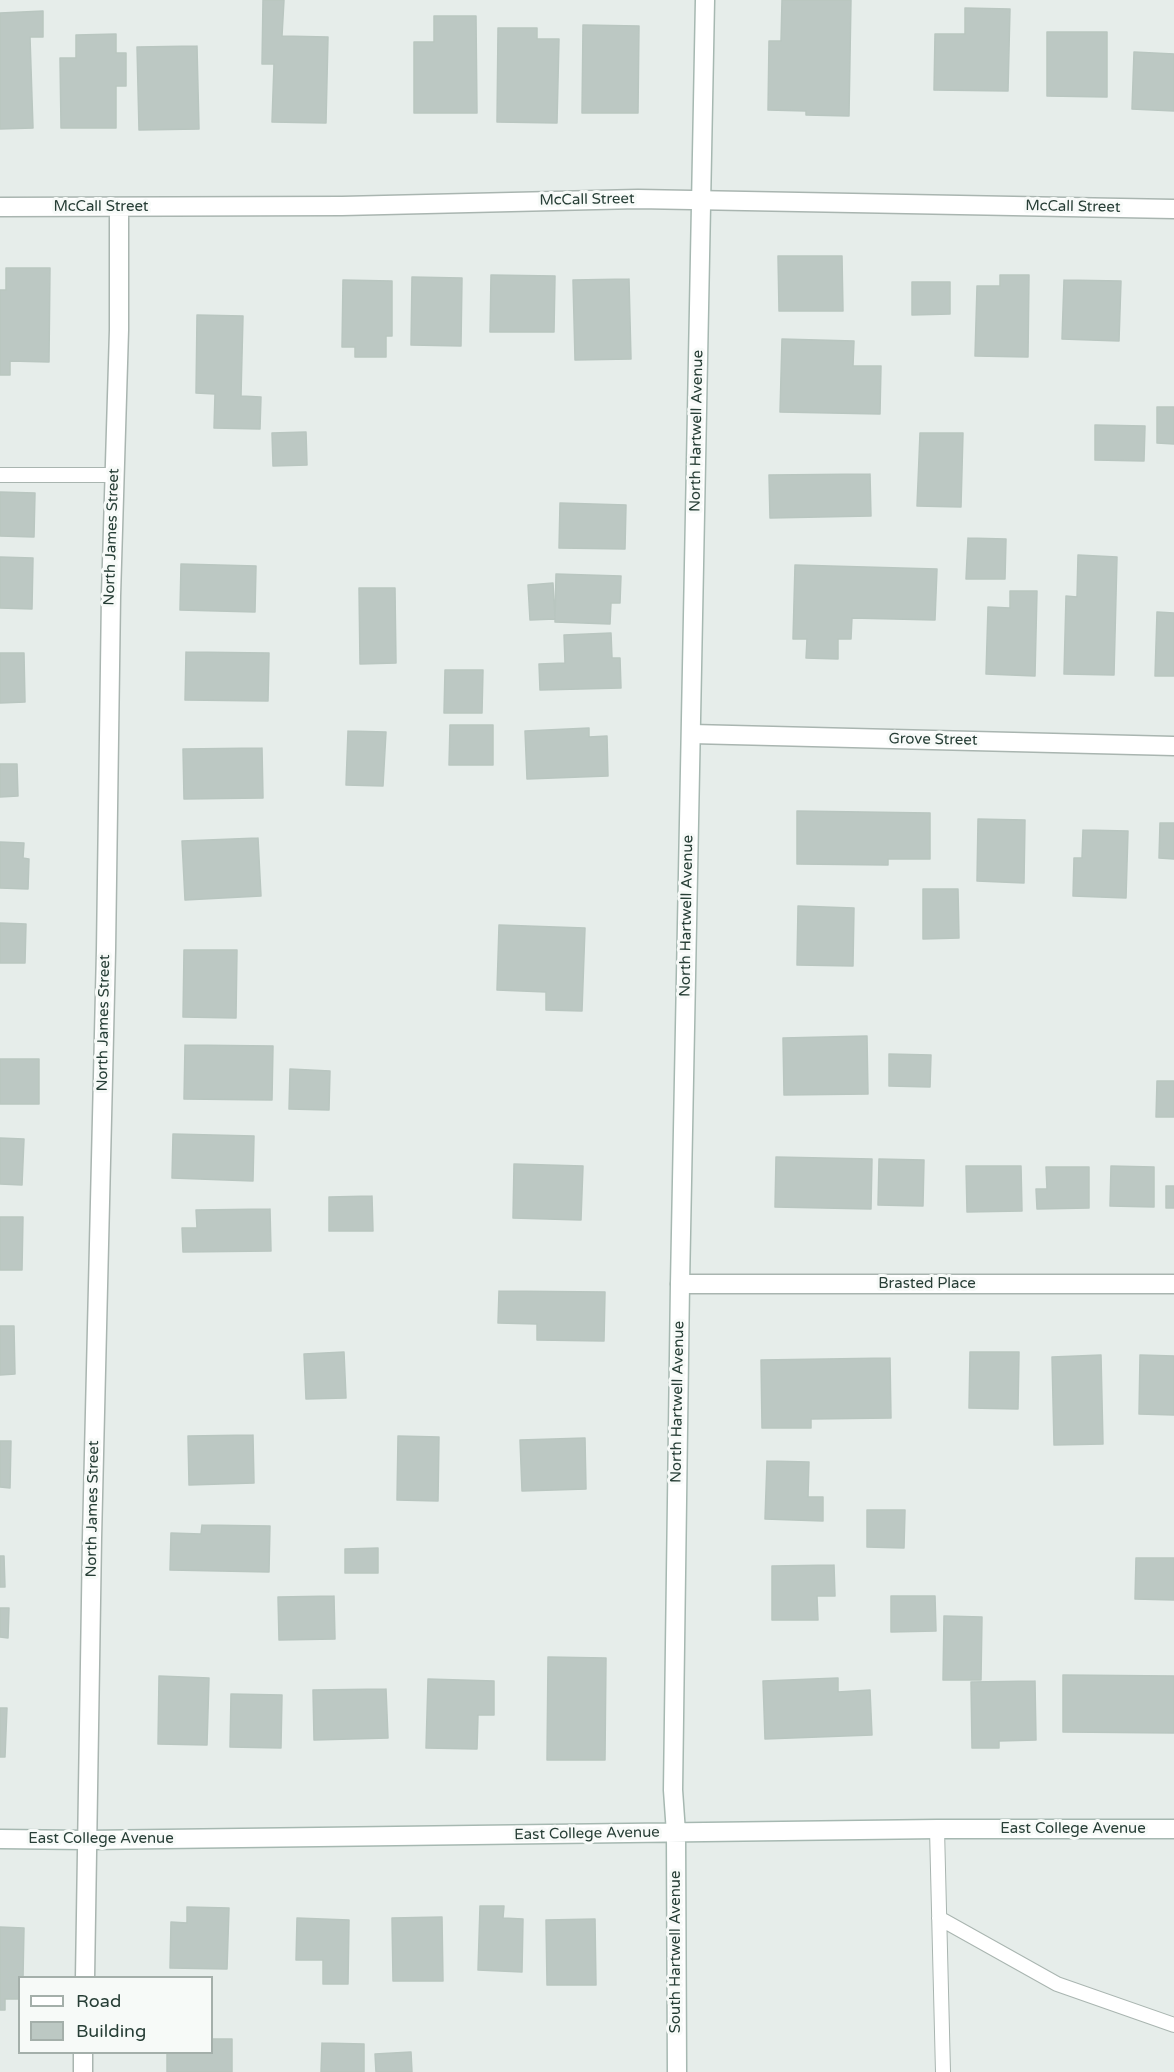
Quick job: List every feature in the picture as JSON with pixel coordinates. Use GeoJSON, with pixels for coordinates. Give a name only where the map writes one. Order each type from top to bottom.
{"type":"FeatureCollection","features":[{"type":"Feature","properties":{"kind":"street","name":"North Hartwell Avenue"},"geometry":{"type":"LineString","coordinates":[[676,1833],[673,1790],[680,1284],[705,0]]}},
{"type":"Feature","properties":{"kind":"street","name":"McCall Street"},"geometry":{"type":"LineString","coordinates":[[0,207],[342,206],[638,199],[1174,209]]}},
{"type":"Feature","properties":{"kind":"street","name":"North James Street"},"geometry":{"type":"LineString","coordinates":[[84,1976],[118,330],[118,207]]}},
{"type":"Feature","properties":{"kind":"street","name":"Grove Street"},"geometry":{"type":"LineString","coordinates":[[692,734],[1174,746]]}},
{"type":"Feature","properties":{"kind":"street","name":"Brasted Place"},"geometry":{"type":"LineString","coordinates":[[680,1284],[1174,1284]]}},
{"type":"Feature","properties":{"kind":"street","name":"East College Avenue"},"geometry":{"type":"LineString","coordinates":[[0,1839],[87,1840],[938,1829],[1174,1829]]}},
{"type":"Feature","properties":{"kind":"street","name":"South Hartwell Avenue"},"geometry":{"type":"LineString","coordinates":[[676,1833],[677,2072]]}},
{"type":"Feature","properties":{"kind":"street"},"geometry":{"type":"LineString","coordinates":[[83,2054],[83,2072]]}},
{"type":"Feature","properties":{"kind":"lane"},"geometry":{"type":"LineString","coordinates":[[0,475],[114,475]]}},
{"type":"Feature","properties":{"kind":"lane"},"geometry":{"type":"LineString","coordinates":[[938,1829],[943,2072]]}},
{"type":"Feature","properties":{"kind":"lane"},"geometry":{"type":"LineString","coordinates":[[939,1918],[1057,1984],[1174,2025]]}},
{"type":"Feature","properties":{"kind":"building"},"geometry":{"type":"Polygon","coordinates":[[[263,0],[284,0],[282,36],[328,37],[326,123],[272,122],[274,64],[262,64],[263,0]]]}},
{"type":"Feature","properties":{"kind":"building"},"geometry":{"type":"Polygon","coordinates":[[[782,0],[851,0],[849,116],[806,115],[806,111],[768,110],[769,41],[781,41],[782,0]]]}},
{"type":"Feature","properties":{"kind":"building"},"geometry":{"type":"Polygon","coordinates":[[[965,8],[1010,9],[1008,91],[934,90],[935,34],[965,34],[965,8]]]}},
{"type":"Feature","properties":{"kind":"building"},"geometry":{"type":"Polygon","coordinates":[[[43,11],[43,37],[30,37],[33,128],[0,129],[0,13],[43,11]]]}},
{"type":"Feature","properties":{"kind":"building"},"geometry":{"type":"Polygon","coordinates":[[[434,16],[476,16],[477,113],[414,113],[414,42],[434,42],[434,16]]]}},
{"type":"Feature","properties":{"kind":"building"},"geometry":{"type":"Polygon","coordinates":[[[583,25],[639,26],[638,113],[582,113],[583,25]]]}},
{"type":"Feature","properties":{"kind":"building"},"geometry":{"type":"Polygon","coordinates":[[[498,28],[537,28],[537,39],[559,39],[557,123],[497,122],[498,28]]]}},
{"type":"Feature","properties":{"kind":"building"},"geometry":{"type":"Polygon","coordinates":[[[1047,32],[1107,32],[1107,97],[1047,96],[1047,32]]]}},
{"type":"Feature","properties":{"kind":"building"},"geometry":{"type":"Polygon","coordinates":[[[116,34],[116,53],[126,53],[126,86],[116,86],[116,128],[61,128],[60,58],[76,58],[76,35],[116,34]]]}},
{"type":"Feature","properties":{"kind":"building"},"geometry":{"type":"Polygon","coordinates":[[[197,46],[199,129],[139,130],[137,47],[197,46]]]}},
{"type":"Feature","properties":{"kind":"building"},"geometry":{"type":"Polygon","coordinates":[[[1134,52],[1174,54],[1174,111],[1132,109],[1134,52]]]}},
{"type":"Feature","properties":{"kind":"building"},"geometry":{"type":"Polygon","coordinates":[[[778,256],[842,256],[843,311],[779,311],[778,256]]]}},
{"type":"Feature","properties":{"kind":"building"},"geometry":{"type":"Polygon","coordinates":[[[6,268],[50,268],[49,362],[10,361],[10,375],[0,375],[0,290],[6,290],[6,268]]]}},
{"type":"Feature","properties":{"kind":"building"},"geometry":{"type":"Polygon","coordinates":[[[491,275],[555,276],[554,332],[490,332],[491,275]]]}},
{"type":"Feature","properties":{"kind":"building"},"geometry":{"type":"Polygon","coordinates":[[[1000,275],[1029,275],[1028,357],[975,356],[977,286],[1000,286],[1000,275]]]}},
{"type":"Feature","properties":{"kind":"building"},"geometry":{"type":"Polygon","coordinates":[[[412,277],[462,278],[461,346],[411,345],[412,277]]]}},
{"type":"Feature","properties":{"kind":"building"},"geometry":{"type":"Polygon","coordinates":[[[629,279],[631,359],[575,360],[573,280],[629,279]]]}},
{"type":"Feature","properties":{"kind":"building"},"geometry":{"type":"Polygon","coordinates":[[[343,280],[392,281],[392,336],[386,336],[386,357],[355,357],[355,347],[342,347],[343,280]]]}},
{"type":"Feature","properties":{"kind":"building"},"geometry":{"type":"Polygon","coordinates":[[[1064,280],[1121,281],[1119,341],[1062,339],[1064,280]]]}},
{"type":"Feature","properties":{"kind":"building"},"geometry":{"type":"Polygon","coordinates":[[[912,282],[950,282],[950,314],[912,315],[912,282]]]}},
{"type":"Feature","properties":{"kind":"building"},"geometry":{"type":"Polygon","coordinates":[[[197,315],[243,316],[241,396],[261,397],[260,429],[214,428],[215,394],[196,393],[197,315]]]}},
{"type":"Feature","properties":{"kind":"building"},"geometry":{"type":"Polygon","coordinates":[[[782,339],[854,341],[853,366],[881,366],[880,414],[780,412],[782,339]]]}},
{"type":"Feature","properties":{"kind":"building"},"geometry":{"type":"Polygon","coordinates":[[[1157,407],[1174,407],[1174,444],[1157,443],[1157,407]]]}},
{"type":"Feature","properties":{"kind":"building"},"geometry":{"type":"Polygon","coordinates":[[[1095,425],[1145,426],[1144,461],[1095,460],[1095,425]]]}},
{"type":"Feature","properties":{"kind":"building"},"geometry":{"type":"Polygon","coordinates":[[[306,432],[307,465],[273,466],[272,433],[306,432]]]}},
{"type":"Feature","properties":{"kind":"building"},"geometry":{"type":"Polygon","coordinates":[[[920,433],[963,433],[961,507],[917,506],[920,433]]]}},
{"type":"Feature","properties":{"kind":"building"},"geometry":{"type":"Polygon","coordinates":[[[870,474],[871,516],[770,518],[769,475],[870,474]]]}},
{"type":"Feature","properties":{"kind":"building"},"geometry":{"type":"Polygon","coordinates":[[[0,492],[35,493],[34,537],[0,536],[0,492]]]}},
{"type":"Feature","properties":{"kind":"building"},"geometry":{"type":"Polygon","coordinates":[[[560,503],[626,505],[625,549],[559,548],[560,503]]]}},
{"type":"Feature","properties":{"kind":"building"},"geometry":{"type":"Polygon","coordinates":[[[968,538],[1006,539],[1005,579],[966,579],[968,538]]]}},
{"type":"Feature","properties":{"kind":"building"},"geometry":{"type":"Polygon","coordinates":[[[1078,555],[1117,557],[1114,675],[1064,674],[1066,596],[1077,597],[1078,555]]]}},
{"type":"Feature","properties":{"kind":"building"},"geometry":{"type":"Polygon","coordinates":[[[0,557],[33,558],[32,609],[0,608],[0,557]]]}},
{"type":"Feature","properties":{"kind":"building"},"geometry":{"type":"Polygon","coordinates":[[[181,564],[256,566],[255,612],[180,610],[181,564]]]}},
{"type":"Feature","properties":{"kind":"building"},"geometry":{"type":"Polygon","coordinates":[[[795,565],[937,569],[935,620],[852,618],[851,639],[838,639],[838,659],[806,658],[807,639],[793,639],[795,565]]]}},
{"type":"Feature","properties":{"kind":"building"},"geometry":{"type":"Polygon","coordinates":[[[556,574],[621,576],[620,603],[611,603],[610,624],[555,622],[556,574]]]}},
{"type":"Feature","properties":{"kind":"building"},"geometry":{"type":"Polygon","coordinates":[[[553,583],[555,619],[530,620],[528,585],[553,583]]]}},
{"type":"Feature","properties":{"kind":"building"},"geometry":{"type":"Polygon","coordinates":[[[359,588],[395,588],[396,663],[360,664],[359,588]]]}},
{"type":"Feature","properties":{"kind":"building"},"geometry":{"type":"Polygon","coordinates":[[[1010,591],[1037,591],[1035,676],[986,674],[988,607],[1010,608],[1010,591]]]}},
{"type":"Feature","properties":{"kind":"building"},"geometry":{"type":"Polygon","coordinates":[[[1157,612],[1174,613],[1174,676],[1155,676],[1157,612]]]}},
{"type":"Feature","properties":{"kind":"building"},"geometry":{"type":"Polygon","coordinates":[[[611,633],[612,658],[620,658],[621,688],[540,690],[539,664],[565,663],[564,635],[611,633]]]}},
{"type":"Feature","properties":{"kind":"building"},"geometry":{"type":"Polygon","coordinates":[[[186,652],[269,653],[268,701],[185,700],[186,652]]]}},
{"type":"Feature","properties":{"kind":"building"},"geometry":{"type":"Polygon","coordinates":[[[0,653],[24,653],[25,702],[0,703],[0,653]]]}},
{"type":"Feature","properties":{"kind":"building"},"geometry":{"type":"Polygon","coordinates":[[[445,670],[483,670],[482,713],[444,713],[445,670]]]}},
{"type":"Feature","properties":{"kind":"building"},"geometry":{"type":"Polygon","coordinates":[[[450,725],[493,725],[493,765],[449,765],[450,725]]]}},
{"type":"Feature","properties":{"kind":"building"},"geometry":{"type":"Polygon","coordinates":[[[589,728],[589,737],[607,736],[608,776],[527,779],[525,731],[589,728]]]}},
{"type":"Feature","properties":{"kind":"building"},"geometry":{"type":"Polygon","coordinates":[[[348,731],[386,732],[383,786],[346,785],[348,731]]]}},
{"type":"Feature","properties":{"kind":"building"},"geometry":{"type":"Polygon","coordinates":[[[262,748],[263,798],[184,799],[183,749],[262,748]]]}},
{"type":"Feature","properties":{"kind":"building"},"geometry":{"type":"Polygon","coordinates":[[[0,764],[17,764],[18,796],[0,797],[0,764]]]}},
{"type":"Feature","properties":{"kind":"building"},"geometry":{"type":"Polygon","coordinates":[[[797,811],[930,813],[930,859],[888,859],[888,865],[797,864],[797,811]]]}},
{"type":"Feature","properties":{"kind":"building"},"geometry":{"type":"Polygon","coordinates":[[[978,819],[1025,820],[1024,883],[977,881],[978,819]]]}},
{"type":"Feature","properties":{"kind":"building"},"geometry":{"type":"Polygon","coordinates":[[[1160,823],[1174,823],[1174,859],[1159,858],[1160,823]]]}},
{"type":"Feature","properties":{"kind":"building"},"geometry":{"type":"Polygon","coordinates":[[[1083,830],[1128,831],[1126,898],[1073,896],[1074,858],[1082,858],[1083,830]]]}},
{"type":"Feature","properties":{"kind":"building"},"geometry":{"type":"Polygon","coordinates":[[[258,838],[261,896],[185,900],[182,841],[258,838]]]}},
{"type":"Feature","properties":{"kind":"building"},"geometry":{"type":"Polygon","coordinates":[[[0,842],[24,843],[23,858],[29,859],[28,889],[0,888],[0,842]]]}},
{"type":"Feature","properties":{"kind":"building"},"geometry":{"type":"Polygon","coordinates":[[[923,889],[958,889],[959,938],[923,939],[923,889]]]}},
{"type":"Feature","properties":{"kind":"building"},"geometry":{"type":"Polygon","coordinates":[[[798,906],[854,908],[853,966],[797,965],[798,906]]]}},
{"type":"Feature","properties":{"kind":"building"},"geometry":{"type":"Polygon","coordinates":[[[0,923],[26,924],[25,963],[0,963],[0,923]]]}},
{"type":"Feature","properties":{"kind":"building"},"geometry":{"type":"Polygon","coordinates":[[[499,925],[585,928],[582,1011],[546,1010],[546,992],[497,990],[499,925]]]}},
{"type":"Feature","properties":{"kind":"building"},"geometry":{"type":"Polygon","coordinates":[[[184,950],[237,950],[236,1018],[183,1017],[184,950]]]}},
{"type":"Feature","properties":{"kind":"building"},"geometry":{"type":"Polygon","coordinates":[[[867,1036],[868,1094],[784,1095],[783,1038],[867,1036]]]}},
{"type":"Feature","properties":{"kind":"building"},"geometry":{"type":"Polygon","coordinates":[[[185,1045],[273,1046],[272,1100],[184,1099],[185,1045]]]}},
{"type":"Feature","properties":{"kind":"building"},"geometry":{"type":"Polygon","coordinates":[[[889,1054],[931,1055],[930,1087],[889,1086],[889,1054]]]}},
{"type":"Feature","properties":{"kind":"building"},"geometry":{"type":"Polygon","coordinates":[[[0,1059],[39,1059],[39,1104],[0,1104],[0,1059]]]}},
{"type":"Feature","properties":{"kind":"building"},"geometry":{"type":"Polygon","coordinates":[[[290,1069],[330,1071],[329,1110],[289,1109],[290,1069]]]}},
{"type":"Feature","properties":{"kind":"building"},"geometry":{"type":"Polygon","coordinates":[[[1157,1081],[1174,1081],[1174,1117],[1156,1117],[1157,1081]]]}},
{"type":"Feature","properties":{"kind":"building"},"geometry":{"type":"Polygon","coordinates":[[[173,1134],[254,1136],[253,1181],[172,1178],[173,1134]]]}},
{"type":"Feature","properties":{"kind":"building"},"geometry":{"type":"Polygon","coordinates":[[[0,1138],[24,1139],[22,1185],[0,1184],[0,1138]]]}},
{"type":"Feature","properties":{"kind":"building"},"geometry":{"type":"Polygon","coordinates":[[[776,1157],[872,1159],[871,1209],[775,1207],[776,1157]]]}},
{"type":"Feature","properties":{"kind":"building"},"geometry":{"type":"Polygon","coordinates":[[[879,1159],[924,1160],[923,1206],[878,1205],[879,1159]]]}},
{"type":"Feature","properties":{"kind":"building"},"geometry":{"type":"Polygon","coordinates":[[[514,1164],[583,1166],[581,1220],[513,1218],[514,1164]]]}},
{"type":"Feature","properties":{"kind":"building"},"geometry":{"type":"Polygon","coordinates":[[[966,1166],[1021,1166],[1022,1211],[967,1212],[966,1166]]]}},
{"type":"Feature","properties":{"kind":"building"},"geometry":{"type":"Polygon","coordinates":[[[1111,1166],[1154,1167],[1154,1207],[1110,1206],[1111,1166]]]}},
{"type":"Feature","properties":{"kind":"building"},"geometry":{"type":"Polygon","coordinates":[[[1046,1167],[1089,1167],[1089,1208],[1037,1209],[1036,1189],[1047,1189],[1046,1167]]]}},
{"type":"Feature","properties":{"kind":"building"},"geometry":{"type":"Polygon","coordinates":[[[1166,1186],[1174,1186],[1174,1208],[1166,1208],[1166,1186]]]}},
{"type":"Feature","properties":{"kind":"building"},"geometry":{"type":"Polygon","coordinates":[[[372,1196],[373,1231],[329,1231],[329,1197],[372,1196]]]}},
{"type":"Feature","properties":{"kind":"building"},"geometry":{"type":"Polygon","coordinates":[[[270,1209],[271,1251],[183,1252],[182,1228],[197,1228],[196,1210],[270,1209]]]}},
{"type":"Feature","properties":{"kind":"building"},"geometry":{"type":"Polygon","coordinates":[[[0,1217],[23,1217],[22,1270],[0,1270],[0,1217]]]}},
{"type":"Feature","properties":{"kind":"building"},"geometry":{"type":"Polygon","coordinates":[[[499,1291],[605,1292],[604,1341],[537,1340],[537,1324],[498,1323],[499,1291]]]}},
{"type":"Feature","properties":{"kind":"building"},"geometry":{"type":"Polygon","coordinates":[[[0,1326],[14,1326],[15,1374],[0,1375],[0,1326]]]}},
{"type":"Feature","properties":{"kind":"building"},"geometry":{"type":"Polygon","coordinates":[[[344,1352],[346,1398],[306,1399],[304,1354],[344,1352]]]}},
{"type":"Feature","properties":{"kind":"building"},"geometry":{"type":"Polygon","coordinates":[[[970,1352],[1019,1352],[1018,1409],[969,1408],[970,1352]]]}},
{"type":"Feature","properties":{"kind":"building"},"geometry":{"type":"Polygon","coordinates":[[[1101,1355],[1103,1444],[1054,1445],[1052,1357],[1101,1355]]]}},
{"type":"Feature","properties":{"kind":"building"},"geometry":{"type":"Polygon","coordinates":[[[1140,1355],[1174,1356],[1174,1415],[1139,1414],[1140,1355]]]}},
{"type":"Feature","properties":{"kind":"building"},"geometry":{"type":"Polygon","coordinates":[[[890,1358],[891,1418],[811,1419],[811,1428],[762,1428],[761,1360],[890,1358]]]}},
{"type":"Feature","properties":{"kind":"building"},"geometry":{"type":"Polygon","coordinates":[[[253,1435],[254,1483],[189,1485],[188,1436],[253,1435]]]}},
{"type":"Feature","properties":{"kind":"building"},"geometry":{"type":"Polygon","coordinates":[[[398,1436],[439,1437],[438,1501],[397,1500],[398,1436]]]}},
{"type":"Feature","properties":{"kind":"building"},"geometry":{"type":"Polygon","coordinates":[[[585,1438],[586,1489],[522,1491],[520,1440],[585,1438]]]}},
{"type":"Feature","properties":{"kind":"building"},"geometry":{"type":"Polygon","coordinates":[[[0,1441],[11,1441],[10,1488],[0,1487],[0,1441]]]}},
{"type":"Feature","properties":{"kind":"building"},"geometry":{"type":"Polygon","coordinates":[[[767,1461],[809,1462],[808,1497],[823,1497],[823,1521],[765,1519],[767,1461]]]}},
{"type":"Feature","properties":{"kind":"building"},"geometry":{"type":"Polygon","coordinates":[[[867,1510],[905,1510],[904,1548],[867,1547],[867,1510]]]}},
{"type":"Feature","properties":{"kind":"building"},"geometry":{"type":"Polygon","coordinates":[[[202,1525],[270,1526],[269,1572],[170,1570],[171,1533],[201,1534],[202,1525]]]}},
{"type":"Feature","properties":{"kind":"building"},"geometry":{"type":"Polygon","coordinates":[[[378,1548],[378,1573],[345,1573],[345,1549],[378,1548]]]}},
{"type":"Feature","properties":{"kind":"building"},"geometry":{"type":"Polygon","coordinates":[[[0,1556],[4,1556],[5,1587],[0,1587],[0,1556]]]}},
{"type":"Feature","properties":{"kind":"building"},"geometry":{"type":"Polygon","coordinates":[[[1136,1558],[1174,1558],[1174,1600],[1135,1599],[1136,1558]]]}},
{"type":"Feature","properties":{"kind":"building"},"geometry":{"type":"Polygon","coordinates":[[[834,1565],[835,1596],[817,1596],[818,1620],[772,1620],[772,1566],[834,1565]]]}},
{"type":"Feature","properties":{"kind":"building"},"geometry":{"type":"Polygon","coordinates":[[[334,1596],[335,1639],[279,1640],[278,1597],[334,1596]]]}},
{"type":"Feature","properties":{"kind":"building"},"geometry":{"type":"Polygon","coordinates":[[[891,1596],[935,1596],[936,1631],[891,1632],[891,1596]]]}},
{"type":"Feature","properties":{"kind":"building"},"geometry":{"type":"Polygon","coordinates":[[[0,1608],[9,1608],[8,1638],[0,1637],[0,1608]]]}},
{"type":"Feature","properties":{"kind":"building"},"geometry":{"type":"Polygon","coordinates":[[[944,1616],[982,1617],[981,1680],[943,1680],[944,1616]]]}},
{"type":"Feature","properties":{"kind":"building"},"geometry":{"type":"Polygon","coordinates":[[[548,1657],[606,1658],[605,1760],[547,1760],[548,1657]]]}},
{"type":"Feature","properties":{"kind":"building"},"geometry":{"type":"Polygon","coordinates":[[[1063,1675],[1174,1676],[1174,1733],[1063,1732],[1063,1675]]]}},
{"type":"Feature","properties":{"kind":"building"},"geometry":{"type":"Polygon","coordinates":[[[159,1676],[209,1678],[207,1745],[158,1744],[159,1676]]]}},
{"type":"Feature","properties":{"kind":"building"},"geometry":{"type":"Polygon","coordinates":[[[838,1678],[838,1692],[870,1690],[872,1735],[765,1739],[763,1681],[838,1678]]]}},
{"type":"Feature","properties":{"kind":"building"},"geometry":{"type":"Polygon","coordinates":[[[428,1679],[494,1681],[494,1715],[478,1715],[477,1749],[426,1748],[428,1679]]]}},
{"type":"Feature","properties":{"kind":"building"},"geometry":{"type":"Polygon","coordinates":[[[1035,1681],[1036,1740],[999,1741],[999,1748],[972,1748],[971,1682],[1035,1681]]]}},
{"type":"Feature","properties":{"kind":"building"},"geometry":{"type":"Polygon","coordinates":[[[386,1689],[388,1738],[314,1740],[313,1690],[386,1689]]]}},
{"type":"Feature","properties":{"kind":"building"},"geometry":{"type":"Polygon","coordinates":[[[231,1694],[282,1695],[281,1748],[230,1747],[231,1694]]]}},
{"type":"Feature","properties":{"kind":"building"},"geometry":{"type":"Polygon","coordinates":[[[0,1708],[7,1708],[5,1757],[0,1757],[0,1708]]]}},
{"type":"Feature","properties":{"kind":"building"},"geometry":{"type":"Polygon","coordinates":[[[480,1906],[504,1906],[503,1918],[523,1919],[522,1972],[478,1970],[480,1906]]]}},
{"type":"Feature","properties":{"kind":"building"},"geometry":{"type":"Polygon","coordinates":[[[187,1907],[229,1908],[227,1969],[170,1968],[171,1922],[187,1923],[187,1907]]]}},
{"type":"Feature","properties":{"kind":"building"},"geometry":{"type":"Polygon","coordinates":[[[442,1917],[443,1981],[393,1981],[392,1918],[442,1917]]]}},
{"type":"Feature","properties":{"kind":"building"},"geometry":{"type":"Polygon","coordinates":[[[297,1918],[349,1920],[348,1984],[323,1984],[323,1960],[296,1960],[297,1918]]]}},
{"type":"Feature","properties":{"kind":"building"},"geometry":{"type":"Polygon","coordinates":[[[595,1919],[596,1985],[547,1985],[546,1920],[595,1919]]]}},
{"type":"Feature","properties":{"kind":"building"},"geometry":{"type":"Polygon","coordinates":[[[0,1927],[24,1928],[23,1976],[18,1976],[18,1999],[5,1999],[5,2010],[0,2010],[0,1927]]]}},
{"type":"Feature","properties":{"kind":"building"},"geometry":{"type":"Polygon","coordinates":[[[213,2039],[232,2039],[232,2072],[167,2072],[167,2054],[213,2054],[213,2039]]]}},
{"type":"Feature","properties":{"kind":"building"},"geometry":{"type":"Polygon","coordinates":[[[322,2043],[364,2044],[364,2072],[321,2072],[322,2043]]]}},
{"type":"Feature","properties":{"kind":"building"},"geometry":{"type":"Polygon","coordinates":[[[411,2052],[412,2072],[376,2072],[375,2054],[411,2052]]]}}]}
